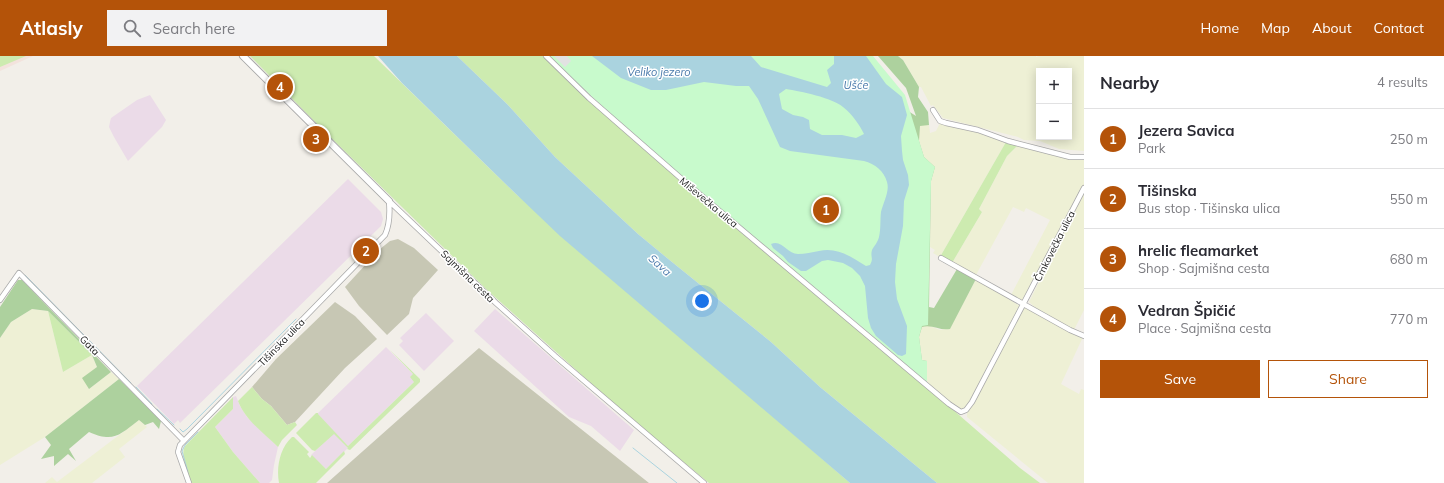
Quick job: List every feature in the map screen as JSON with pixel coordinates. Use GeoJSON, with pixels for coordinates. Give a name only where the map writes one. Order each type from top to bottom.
{"type":"FeatureCollection","features":[{"type":"Feature","properties":{"kind":"street","name":"Sajmišna cesta"},"geometry":{"type":"LineString","coordinates":[[243,56],[389,201],[496,303],[704,483]]}},
{"type":"Feature","properties":{"kind":"street","name":"Miševečka ulica"},"geometry":{"type":"LineString","coordinates":[[546,56],[590,98],[684,181],[958,411]]}},
{"type":"Feature","properties":{"kind":"street"},"geometry":{"type":"LineString","coordinates":[[933,110],[940,121],[946,123],[978,130],[1008,141],[1070,157],[1084,157]]}},
{"type":"Feature","properties":{"kind":"street","name":"Črnkovečka ulica"},"geometry":{"type":"LineString","coordinates":[[958,411],[964,412],[969,408],[1084,188]]}},
{"type":"Feature","properties":{"kind":"street","name":"Tišinska ulica"},"geometry":{"type":"LineString","coordinates":[[184,441],[385,235],[389,222],[389,201]]}},
{"type":"Feature","properties":{"kind":"street"},"geometry":{"type":"LineString","coordinates":[[941,258],[1084,336]]}},
{"type":"Feature","properties":{"kind":"street","name":"Gata"},"geometry":{"type":"LineString","coordinates":[[0,300],[19,273],[184,441]]}},
{"type":"Feature","properties":{"kind":"street"},"geometry":{"type":"LineString","coordinates":[[184,441],[180,445],[178,452],[189,483]]}},
{"type":"Feature","properties":{"kind":"shaded area"},"geometry":{"type":"Polygon","coordinates":[[[0,56],[33,56],[0,71],[0,56]]]}},
{"type":"Feature","properties":{"kind":"shaded area"},"geometry":{"type":"Polygon","coordinates":[[[554,56],[567,56],[571,61],[565,67],[554,56]]]}},
{"type":"Feature","properties":{"kind":"shaded area"},"geometry":{"type":"Polygon","coordinates":[[[898,56],[1084,56],[1084,151],[1059,149],[1040,141],[1024,140],[1018,137],[943,118],[933,105],[931,106],[921,87],[919,87],[903,60],[898,56]]]}},
{"type":"Feature","properties":{"kind":"shaded area"},"geometry":{"type":"Polygon","coordinates":[[[150,95],[166,120],[162,127],[128,161],[109,127],[111,118],[137,100],[150,95]]]}},
{"type":"Feature","properties":{"kind":"shaded area"},"geometry":{"type":"Polygon","coordinates":[[[940,123],[969,129],[1006,142],[940,257],[933,253],[935,250],[930,247],[931,181],[933,174],[924,157],[919,141],[919,125],[929,125],[930,133],[936,131],[940,123]]]}},
{"type":"Feature","properties":{"kind":"shaded area"},"geometry":{"type":"Polygon","coordinates":[[[1019,144],[1084,158],[1084,185],[1024,301],[1011,295],[1050,220],[1026,208],[1024,212],[1013,207],[976,275],[952,263],[982,212],[979,209],[1007,156],[1019,144]]]}},
{"type":"Feature","properties":{"kind":"shaded area"},"geometry":{"type":"Polygon","coordinates":[[[348,179],[381,212],[383,219],[381,226],[180,423],[178,420],[174,424],[137,386],[348,179]]]}},
{"type":"Feature","properties":{"kind":"shaded area"},"geometry":{"type":"Polygon","coordinates":[[[1084,191],[1084,310],[1074,330],[1037,309],[1029,302],[1084,191]]]}},
{"type":"Feature","properties":{"kind":"shaded area"},"geometry":{"type":"Polygon","coordinates":[[[398,239],[414,248],[438,270],[413,298],[409,314],[387,335],[359,306],[345,287],[380,249],[390,241],[398,239]]]}},
{"type":"Feature","properties":{"kind":"shaded area"},"geometry":{"type":"Polygon","coordinates":[[[976,279],[1020,306],[966,409],[960,410],[927,383],[927,361],[922,360],[919,337],[922,326],[928,325],[940,330],[950,328],[976,279]]]}},
{"type":"Feature","properties":{"kind":"shaded area"},"geometry":{"type":"Polygon","coordinates":[[[335,302],[355,316],[377,339],[345,368],[295,422],[287,425],[252,387],[276,359],[335,302]]]}},
{"type":"Feature","properties":{"kind":"shaded area"},"geometry":{"type":"Polygon","coordinates":[[[1026,307],[1083,337],[1061,384],[1079,394],[1081,389],[1084,390],[1084,483],[1048,483],[967,417],[967,413],[1026,307]]]}},
{"type":"Feature","properties":{"kind":"shaded area"},"geometry":{"type":"Polygon","coordinates":[[[32,309],[48,311],[63,372],[92,355],[97,367],[89,389],[111,372],[119,379],[45,437],[0,465],[0,338],[11,322],[32,309]]]}},
{"type":"Feature","properties":{"kind":"shaded area"},"geometry":{"type":"Polygon","coordinates":[[[495,309],[634,430],[620,451],[591,426],[569,417],[474,331],[495,309]]]}},
{"type":"Feature","properties":{"kind":"shaded area"},"geometry":{"type":"Polygon","coordinates":[[[426,313],[454,341],[424,371],[399,345],[403,341],[400,338],[426,313]]]}},
{"type":"Feature","properties":{"kind":"shaded area"},"geometry":{"type":"Polygon","coordinates":[[[386,347],[413,374],[414,382],[348,446],[317,414],[386,347]]]}},
{"type":"Feature","properties":{"kind":"shaded area"},"geometry":{"type":"Polygon","coordinates":[[[479,348],[649,483],[327,483],[479,348]]]}},
{"type":"Feature","properties":{"kind":"shaded area"},"geometry":{"type":"Polygon","coordinates":[[[236,396],[247,417],[278,447],[272,480],[269,483],[260,483],[233,452],[215,427],[233,409],[233,397],[236,396]]]}},
{"type":"Feature","properties":{"kind":"shaded area"},"geometry":{"type":"Polygon","coordinates":[[[139,420],[147,427],[119,449],[125,457],[92,483],[45,483],[52,477],[57,482],[139,420]]]}},
{"type":"Feature","properties":{"kind":"shaded area"},"geometry":{"type":"Polygon","coordinates":[[[334,433],[348,448],[326,469],[311,455],[334,433]]]}},
{"type":"Feature","properties":{"kind":"green space"},"geometry":{"type":"Polygon","coordinates":[[[0,56],[26,56],[0,67],[0,56]]]}},
{"type":"Feature","properties":{"kind":"green space"},"geometry":{"type":"Polygon","coordinates":[[[250,56],[374,56],[516,194],[850,483],[709,483],[624,413],[486,289],[322,129],[250,56]]]}},
{"type":"Feature","properties":{"kind":"green space"},"geometry":{"type":"Polygon","coordinates":[[[457,56],[544,56],[586,97],[905,368],[1020,468],[1040,483],[937,483],[820,387],[771,342],[638,234],[555,157],[507,104],[457,56]]]}},
{"type":"Feature","properties":{"kind":"green space"},"geometry":{"type":"Polygon","coordinates":[[[549,56],[873,56],[905,95],[924,157],[935,167],[931,181],[928,325],[922,326],[919,337],[922,360],[927,361],[927,383],[641,141],[549,56]]]}},
{"type":"Feature","properties":{"kind":"green space"},"geometry":{"type":"Polygon","coordinates":[[[878,56],[898,56],[903,60],[919,87],[918,97],[928,112],[929,125],[920,126],[919,141],[924,157],[935,167],[931,181],[929,307],[934,308],[957,269],[976,279],[950,329],[929,326],[922,327],[919,337],[922,360],[927,361],[910,368],[905,109],[916,116],[906,88],[878,56]]]}},
{"type":"Feature","properties":{"kind":"green space"},"geometry":{"type":"Polygon","coordinates":[[[1006,142],[1019,144],[1007,156],[979,209],[982,212],[952,263],[940,257],[1006,142]]]}},
{"type":"Feature","properties":{"kind":"green space"},"geometry":{"type":"Polygon","coordinates":[[[18,280],[22,280],[111,372],[89,389],[82,378],[97,367],[92,355],[48,311],[32,309],[11,322],[0,338],[0,307],[18,280]]]}},
{"type":"Feature","properties":{"kind":"green space"},"geometry":{"type":"Polygon","coordinates":[[[48,311],[92,355],[63,372],[48,311]]]}},
{"type":"Feature","properties":{"kind":"green space"},"geometry":{"type":"Polygon","coordinates":[[[390,350],[420,379],[420,382],[350,450],[347,449],[348,448],[334,434],[315,451],[312,450],[296,433],[316,413],[318,413],[348,446],[414,382],[410,377],[413,374],[390,350]]]}},
{"type":"Feature","properties":{"kind":"green space"},"geometry":{"type":"Polygon","coordinates":[[[119,379],[161,421],[159,429],[153,422],[145,425],[139,420],[116,436],[105,437],[89,432],[69,449],[76,461],[68,454],[54,466],[54,456],[41,459],[51,445],[45,437],[119,379]]]}},
{"type":"Feature","properties":{"kind":"green space"},"geometry":{"type":"Polygon","coordinates":[[[252,387],[287,425],[295,422],[297,425],[282,440],[278,447],[250,420],[241,408],[238,401],[252,387]]]}},
{"type":"Feature","properties":{"kind":"green space"},"geometry":{"type":"Polygon","coordinates":[[[233,397],[233,409],[215,427],[233,452],[260,483],[189,483],[183,454],[185,446],[233,397]]]}},
{"type":"Feature","properties":{"kind":"green space"},"geometry":{"type":"Polygon","coordinates":[[[292,437],[294,437],[309,452],[307,454],[310,458],[312,455],[326,469],[344,451],[345,454],[316,483],[279,483],[278,471],[280,458],[284,447],[292,437]]]}},
{"type":"Feature","properties":{"kind":"water","name":"Sava"},"geometry":{"type":"Polygon","coordinates":[[[378,56],[457,56],[507,104],[555,157],[638,234],[771,342],[820,387],[937,483],[850,483],[560,236],[402,83],[378,56]]]}},
{"type":"Feature","properties":{"kind":"water","name":"Ušće"},"geometry":{"type":"Polygon","coordinates":[[[592,56],[751,56],[761,67],[827,87],[831,83],[827,70],[834,64],[834,56],[866,56],[886,84],[902,97],[907,115],[901,136],[903,160],[908,175],[909,185],[904,201],[903,226],[896,264],[895,282],[897,299],[907,326],[906,354],[902,356],[898,355],[876,336],[871,328],[868,318],[865,286],[860,276],[852,268],[843,263],[828,260],[822,261],[806,271],[801,271],[788,262],[773,248],[771,244],[778,243],[791,252],[798,254],[832,250],[850,256],[866,266],[870,265],[872,261],[872,250],[879,237],[881,212],[888,189],[886,178],[878,168],[864,161],[790,151],[780,147],[758,99],[749,86],[704,82],[666,90],[651,90],[621,78],[592,56]],[[786,89],[779,94],[782,109],[793,115],[809,120],[810,129],[822,135],[842,135],[856,138],[864,134],[852,116],[838,104],[816,95],[786,89]]]}},
{"type":"Feature","properties":{"kind":"waterway"},"geometry":{"type":"LineString","coordinates":[[25,275],[131,383]]}},
{"type":"Feature","properties":{"kind":"waterway"},"geometry":{"type":"LineString","coordinates":[[180,429],[183,432],[187,429],[296,319]]}},
{"type":"Feature","properties":{"kind":"waterway"},"geometry":{"type":"LineString","coordinates":[[136,387],[152,404]]}},
{"type":"Feature","properties":{"kind":"waterway"},"geometry":{"type":"LineString","coordinates":[[157,409],[174,425]]}},
{"type":"Feature","properties":{"kind":"waterway"},"geometry":{"type":"LineString","coordinates":[[188,472],[182,451],[185,445],[198,432]]}},
{"type":"Feature","properties":{"kind":"waterway"},"geometry":{"type":"LineString","coordinates":[[633,448],[677,483]]}},
{"type":"Feature","properties":{"kind":"place","name":"Vedran Špičić"},"geometry":{"type":"Point","coordinates":[280,87]}},
{"type":"Feature","properties":{"kind":"place","name":"hrelic fleamarket"},"geometry":{"type":"Point","coordinates":[316,139]}},
{"type":"Feature","properties":{"kind":"place","name":"Jezera Savica"},"geometry":{"type":"Point","coordinates":[826,210]}},
{"type":"Feature","properties":{"kind":"place","name":"Tišinska"},"geometry":{"type":"Point","coordinates":[366,251]}},
{"type":"Feature","properties":{"kind":"water label","name":"Veliko jezero"},"geometry":{"type":"Point","coordinates":[659,72]}}]}
